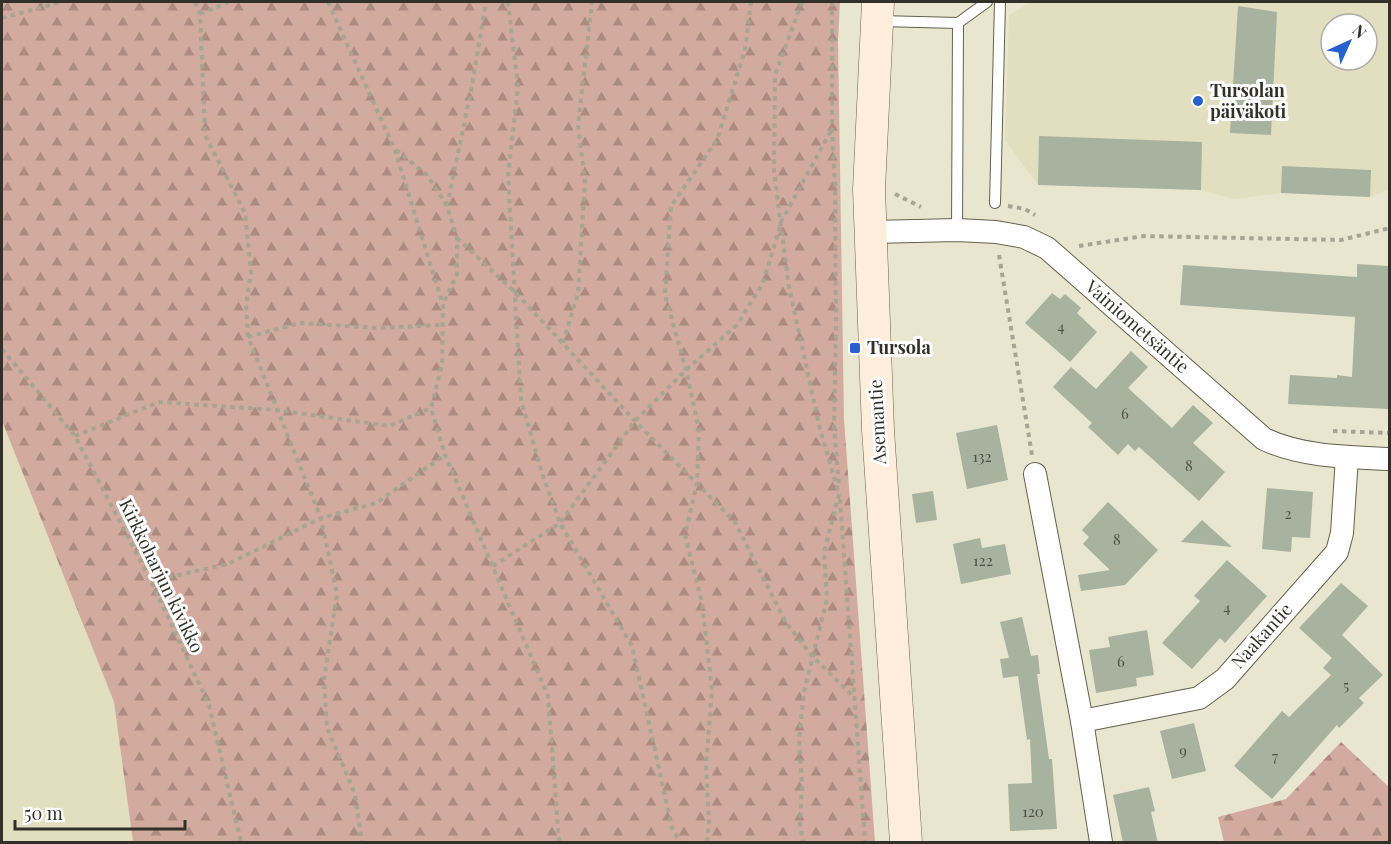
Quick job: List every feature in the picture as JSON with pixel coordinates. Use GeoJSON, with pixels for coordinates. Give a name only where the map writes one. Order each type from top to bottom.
{"type":"FeatureCollection","features":[{"type":"Feature","properties":{"kind":"main road","name":"Asemantie"},"geometry":{"type":"LineString","coordinates":[[878,11],[869,189],[878,430],[906,843]]}},
{"type":"Feature","properties":{"kind":"street","name":"Vainiometsäntie"},"geometry":{"type":"LineString","coordinates":[[872,232],[957,230],[996,232],[1024,237],[1047,248],[1264,439],[1280,447],[1347,457],[1389,459]]}},
{"type":"Feature","properties":{"kind":"street","name":"Naakantie"},"geometry":{"type":"LineString","coordinates":[[1082,721],[1199,698],[1225,679],[1337,552],[1342,533],[1347,457]]}},
{"type":"Feature","properties":{"kind":"street"},"geometry":{"type":"LineString","coordinates":[[1035,474],[1082,721],[1101,843]]}},
{"type":"Feature","properties":{"kind":"lane"},"geometry":{"type":"LineString","coordinates":[[878,11],[958,23],[987,2]]}},
{"type":"Feature","properties":{"kind":"lane"},"geometry":{"type":"LineString","coordinates":[[995,203],[1000,2]]}},
{"type":"Feature","properties":{"kind":"lane"},"geometry":{"type":"LineString","coordinates":[[957,230],[958,23]]}},
{"type":"Feature","properties":{"kind":"path"},"geometry":{"type":"LineString","coordinates":[[2,18],[61,2]]}},
{"type":"Feature","properties":{"kind":"path"},"geometry":{"type":"LineString","coordinates":[[195,2],[200,14],[205,135],[245,213],[251,273],[246,304],[248,337],[321,518],[337,594],[324,679],[327,728],[355,794],[362,843]]}},
{"type":"Feature","properties":{"kind":"path"},"geometry":{"type":"LineString","coordinates":[[200,14],[229,2]]}},
{"type":"Feature","properties":{"kind":"path"},"geometry":{"type":"LineString","coordinates":[[328,2],[395,150],[443,305],[442,364],[431,408],[445,455],[548,696],[559,843]]}},
{"type":"Feature","properties":{"kind":"path"},"geometry":{"type":"LineString","coordinates":[[447,206],[471,91],[486,2]]}},
{"type":"Feature","properties":{"kind":"path"},"geometry":{"type":"LineString","coordinates":[[507,2],[518,87],[508,176],[521,400],[542,473],[560,523],[632,646],[672,828],[680,843]]}},
{"type":"Feature","properties":{"kind":"path"},"geometry":{"type":"LineString","coordinates":[[563,343],[578,293],[585,182],[578,125],[592,2]]}},
{"type":"Feature","properties":{"kind":"path"},"geometry":{"type":"LineString","coordinates":[[707,843],[709,823],[706,766],[712,690],[702,603],[685,535],[697,483],[699,429],[686,370],[665,295],[671,206],[717,140],[745,51],[751,2]]}},
{"type":"Feature","properties":{"kind":"path"},"geometry":{"type":"LineString","coordinates":[[802,2],[775,75],[774,172],[792,298],[820,429],[839,494],[824,554],[827,599],[804,692],[799,740],[803,843]]}},
{"type":"Feature","properties":{"kind":"path"},"geometry":{"type":"LineString","coordinates":[[832,2],[832,130],[835,199],[834,426],[865,843]]}},
{"type":"Feature","properties":{"kind":"path"},"geometry":{"type":"LineString","coordinates":[[493,566],[560,523],[635,421],[686,370],[737,325],[763,283],[782,220],[832,130]]}},
{"type":"Feature","properties":{"kind":"path"},"geometry":{"type":"LineString","coordinates":[[395,150],[427,175],[447,206],[457,238],[457,274],[443,305]]}},
{"type":"Feature","properties":{"kind":"path"},"geometry":{"type":"LineString","coordinates":[[1078,246],[1144,237],[1341,240],[1389,228]]}},
{"type":"Feature","properties":{"kind":"path"},"geometry":{"type":"LineString","coordinates":[[996,232],[1035,474]]}},
{"type":"Feature","properties":{"kind":"path"},"geometry":{"type":"LineString","coordinates":[[457,238],[516,293],[635,421],[735,522],[785,621],[812,656],[854,698]]}},
{"type":"Feature","properties":{"kind":"path"},"geometry":{"type":"LineString","coordinates":[[248,337],[299,324],[378,328],[442,324]]}},
{"type":"Feature","properties":{"kind":"path","name":"Kirkkoharjun kivikko"},"geometry":{"type":"LineString","coordinates":[[2,349],[75,436],[151,581],[209,705],[241,843]]}},
{"type":"Feature","properties":{"kind":"path"},"geometry":{"type":"LineString","coordinates":[[75,436],[159,402],[277,410],[389,426],[431,408]]}},
{"type":"Feature","properties":{"kind":"path"},"geometry":{"type":"LineString","coordinates":[[151,581],[228,564],[321,518],[376,503],[445,455]]}},
{"type":"Feature","properties":{"kind":"shaded area","name":"Tursolan päiväkoti"},"geometry":{"type":"Polygon","coordinates":[[[1031,2],[1389,2],[1389,190],[1370,197],[1281,193],[1233,199],[1201,190],[1038,185],[1005,140],[1009,15],[1031,2]]]}},
{"type":"Feature","properties":{"kind":"shaded area"},"geometry":{"type":"Polygon","coordinates":[[[2,421],[114,702],[133,842],[2,842],[2,421]]]}},
{"type":"Feature","properties":{"kind":"green space"},"geometry":{"type":"Polygon","coordinates":[[[2,2],[840,2],[838,41],[844,419],[875,842],[133,842],[114,702],[2,421],[2,2]]]}},
{"type":"Feature","properties":{"kind":"green space"},"geometry":{"type":"Polygon","coordinates":[[[1341,742],[1389,787],[1389,842],[1224,842],[1218,817],[1286,799],[1341,742]]]}},
{"type":"Feature","properties":{"kind":"building"},"geometry":{"type":"Polygon","coordinates":[[[1238,6],[1277,12],[1271,135],[1230,133],[1238,6]]]}},
{"type":"Feature","properties":{"kind":"building"},"geometry":{"type":"Polygon","coordinates":[[[1039,136],[1202,142],[1201,190],[1038,185],[1039,136]]]}},
{"type":"Feature","properties":{"kind":"building"},"geometry":{"type":"Polygon","coordinates":[[[1282,166],[1371,170],[1370,197],[1281,193],[1282,166]]]}},
{"type":"Feature","properties":{"kind":"building"},"geometry":{"type":"Polygon","coordinates":[[[1357,264],[1389,266],[1389,409],[1288,404],[1290,375],[1352,377],[1355,317],[1180,305],[1183,265],[1357,277],[1357,264]]]}},
{"type":"Feature","properties":{"kind":"building"},"geometry":{"type":"Polygon","coordinates":[[[1052,293],[1060,299],[1065,294],[1081,308],[1077,313],[1097,332],[1070,362],[1025,323],[1052,293]]]}},
{"type":"Feature","properties":{"kind":"building"},"geometry":{"type":"Polygon","coordinates":[[[1131,351],[1148,367],[1128,388],[1172,428],[1193,405],[1213,423],[1193,443],[1225,472],[1199,501],[1139,447],[1135,451],[1128,444],[1118,455],[1088,427],[1092,423],[1053,387],[1071,367],[1096,389],[1131,351]]]}},
{"type":"Feature","properties":{"kind":"building"},"geometry":{"type":"Polygon","coordinates":[[[997,425],[1008,480],[967,489],[956,433],[997,425]]]}},
{"type":"Feature","properties":{"kind":"building"},"geometry":{"type":"Polygon","coordinates":[[[1267,488],[1313,492],[1310,538],[1292,537],[1291,552],[1262,549],[1267,488]]]}},
{"type":"Feature","properties":{"kind":"building"},"geometry":{"type":"Polygon","coordinates":[[[933,491],[937,520],[916,523],[912,494],[933,491]]]}},
{"type":"Feature","properties":{"kind":"building"},"geometry":{"type":"Polygon","coordinates":[[[1108,502],[1158,550],[1125,585],[1081,591],[1078,575],[1110,570],[1083,544],[1089,537],[1082,530],[1108,502]]]}},
{"type":"Feature","properties":{"kind":"building"},"geometry":{"type":"Polygon","coordinates":[[[1202,520],[1232,547],[1181,542],[1202,520]]]}},
{"type":"Feature","properties":{"kind":"building"},"geometry":{"type":"Polygon","coordinates":[[[980,538],[982,548],[1005,544],[1011,574],[961,584],[953,544],[980,538]]]}},
{"type":"Feature","properties":{"kind":"building"},"geometry":{"type":"Polygon","coordinates":[[[1227,560],[1267,596],[1225,643],[1220,638],[1192,669],[1162,643],[1200,601],[1194,596],[1227,560]]]}},
{"type":"Feature","properties":{"kind":"building"},"geometry":{"type":"Polygon","coordinates":[[[1341,583],[1368,606],[1342,635],[1383,675],[1359,698],[1364,703],[1339,728],[1337,725],[1272,799],[1234,766],[1282,711],[1289,717],[1331,675],[1323,668],[1332,658],[1299,628],[1341,583]]]}},
{"type":"Feature","properties":{"kind":"building"},"geometry":{"type":"Polygon","coordinates":[[[1022,617],[1031,656],[1038,655],[1040,674],[1037,674],[1049,759],[1052,759],[1057,829],[1010,831],[1008,784],[1032,783],[1030,739],[1027,740],[1018,676],[1003,678],[1000,659],[1009,658],[1000,622],[1022,617]]]}},
{"type":"Feature","properties":{"kind":"building"},"geometry":{"type":"Polygon","coordinates":[[[1147,630],[1154,675],[1136,678],[1137,686],[1096,693],[1089,650],[1110,647],[1108,637],[1147,630]]]}},
{"type":"Feature","properties":{"kind":"building"},"geometry":{"type":"Polygon","coordinates":[[[1194,723],[1206,771],[1172,779],[1160,731],[1194,723]]]}},
{"type":"Feature","properties":{"kind":"building"},"geometry":{"type":"Polygon","coordinates":[[[1149,787],[1155,811],[1151,812],[1158,843],[1123,843],[1113,795],[1149,787]]]}},
{"type":"Feature","properties":{"kind":"place","name":"Tursolan päiväkoti"},"geometry":{"type":"Point","coordinates":[1198,101]}},
{"type":"Feature","properties":{"kind":"place","name":"Tursola"},"geometry":{"type":"Point","coordinates":[855,348]}}]}
